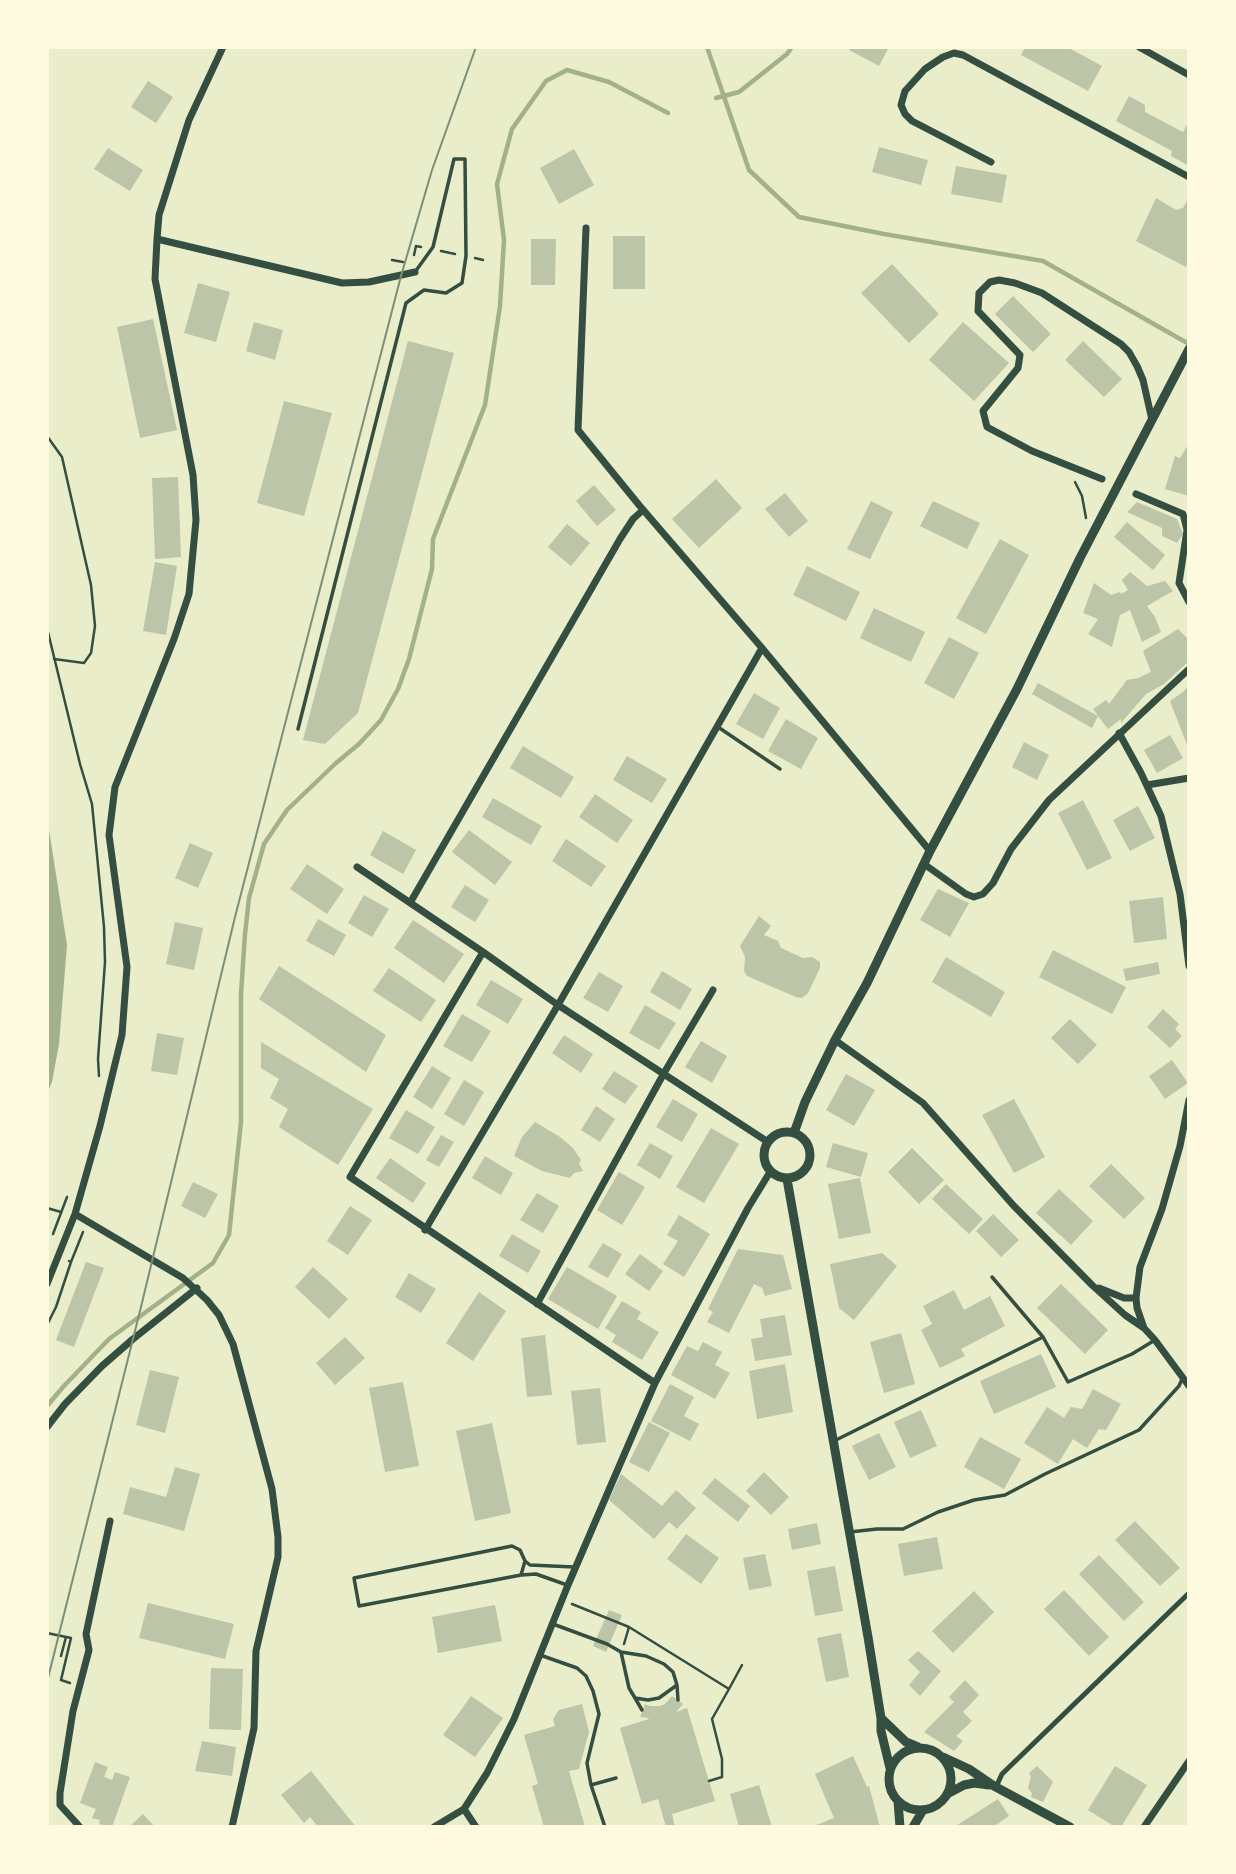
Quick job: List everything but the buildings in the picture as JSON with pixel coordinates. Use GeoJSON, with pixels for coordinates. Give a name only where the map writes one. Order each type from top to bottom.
{"type":"FeatureCollection","features":[{"type":"Feature","properties":{"kind":"street"},"geometry":{"type":"LineString","coordinates":[[47,1284],[75,1213],[122,1035],[127,967],[109,835],[115,787],[190,594],[196,520],[193,474],[155,279],[157,239],[159,215],[190,120],[223,47]]}},
{"type":"Feature","properties":{"kind":"street"},"geometry":{"type":"LineString","coordinates":[[1139,47],[1189,75]]}},
{"type":"Feature","properties":{"kind":"street"},"geometry":{"type":"LineString","coordinates":[[991,162],[912,121],[905,114],[901,105],[905,91],[925,69],[943,57],[954,53],[963,55],[1189,177]]}},
{"type":"Feature","properties":{"kind":"street"},"geometry":{"type":"LineString","coordinates":[[586,228],[578,430],[930,851]]}},
{"type":"Feature","properties":{"kind":"street"},"geometry":{"type":"LineString","coordinates":[[157,239],[342,283],[369,282],[415,272]]}},
{"type":"Feature","properties":{"kind":"street"},"geometry":{"type":"LineString","coordinates":[[1102,479],[1032,451],[987,427],[983,411],[1018,368],[1020,355],[978,311],[979,293],[990,282],[999,280],[1015,283],[1042,293],[1121,344],[1129,352],[1143,380],[1152,421]]}},
{"type":"Feature","properties":{"kind":"street"},"geometry":{"type":"LineString","coordinates":[[794,1133],[805,1102],[867,983],[930,851],[1017,689],[1090,538],[1189,349]]}},
{"type":"Feature","properties":{"kind":"street"},"geometry":{"type":"LineString","coordinates":[[1136,494],[1183,514],[1187,530],[1179,583],[1189,602]]}},
{"type":"Feature","properties":{"kind":"street"},"geometry":{"type":"LineString","coordinates":[[410,903],[620,539],[633,519],[643,510]]}},
{"type":"Feature","properties":{"kind":"street"},"geometry":{"type":"LineString","coordinates":[[425,1230],[558,1005],[762,648]]}},
{"type":"Feature","properties":{"kind":"street"},"geometry":{"type":"LineString","coordinates":[[924,864],[966,894],[974,897],[983,894],[993,883],[1010,849],[1049,800],[1189,669]]}},
{"type":"Feature","properties":{"kind":"street"},"geometry":{"type":"LineString","coordinates":[[1119,733],[1161,816],[1180,894],[1189,966]]}},
{"type":"Feature","properties":{"kind":"street"},"geometry":{"type":"LineString","coordinates":[[1147,785],[1189,778]]}},
{"type":"Feature","properties":{"kind":"street"},"geometry":{"type":"LineString","coordinates":[[357,867],[558,1005],[768,1142]]}},
{"type":"Feature","properties":{"kind":"street"},"geometry":{"type":"LineString","coordinates":[[483,952],[350,1177],[655,1383]]}},
{"type":"Feature","properties":{"kind":"street"},"geometry":{"type":"LineString","coordinates":[[537,1304],[664,1073],[713,990]]}},
{"type":"Feature","properties":{"kind":"street"},"geometry":{"type":"LineString","coordinates":[[835,1040],[923,1103],[1013,1205],[1125,1315],[1144,1328],[1189,1386]]}},
{"type":"Feature","properties":{"kind":"street"},"geometry":{"type":"LineString","coordinates":[[1144,1328],[1136,1298],[1140,1267],[1169,1184],[1189,1100]]}},
{"type":"Feature","properties":{"kind":"street"},"geometry":{"type":"LineString","coordinates":[[794,1133],[807,1142],[811,1152],[810,1162],[807,1169],[796,1178],[787,1179],[771,1172],[764,1158],[768,1142],[774,1136],[794,1133]]}},
{"type":"Feature","properties":{"kind":"street"},"geometry":{"type":"LineString","coordinates":[[434,1827],[464,1809],[487,1773],[514,1719],[655,1383],[748,1208],[771,1172]]}},
{"type":"Feature","properties":{"kind":"street"},"geometry":{"type":"LineString","coordinates":[[787,1179],[850,1532],[881,1731],[890,1768],[889,1786],[898,1801],[900,1827]]}},
{"type":"Feature","properties":{"kind":"street"},"geometry":{"type":"LineString","coordinates":[[75,1213],[183,1278],[197,1288],[219,1315],[237,1357],[272,1489],[278,1557],[256,1651],[254,1728],[232,1827]]}},
{"type":"Feature","properties":{"kind":"street"},"geometry":{"type":"LineString","coordinates":[[1092,1284],[1124,1298],[1136,1298]]}},
{"type":"Feature","properties":{"kind":"street"},"geometry":{"type":"LineString","coordinates":[[47,1427],[102,1366],[197,1288]]}},
{"type":"Feature","properties":{"kind":"street"},"geometry":{"type":"LineString","coordinates":[[80,1827],[60,1805],[60,1794],[73,1711],[89,1650],[86,1634],[110,1521]]}},
{"type":"Feature","properties":{"kind":"street"},"geometry":{"type":"LineString","coordinates":[[995,1786],[1002,1774],[1189,1593]]}},
{"type":"Feature","properties":{"kind":"street"},"geometry":{"type":"LineString","coordinates":[[881,1718],[906,1742],[935,1752],[969,1769],[1070,1827]]}},
{"type":"Feature","properties":{"kind":"street"},"geometry":{"type":"LineString","coordinates":[[890,1768],[906,1751],[921,1748]]}},
{"type":"Feature","properties":{"kind":"street"},"geometry":{"type":"LineString","coordinates":[[898,1801],[910,1808],[923,1810],[937,1805],[950,1787],[950,1771],[941,1757]]}},
{"type":"Feature","properties":{"kind":"street"},"geometry":{"type":"LineString","coordinates":[[1144,1827],[1189,1761]]}},
{"type":"Feature","properties":{"kind":"street"},"geometry":{"type":"LineString","coordinates":[[946,1795],[964,1785],[984,1783],[995,1786]]}},
{"type":"Feature","properties":{"kind":"street"},"geometry":{"type":"LineString","coordinates":[[464,1809],[476,1827]]}},
{"type":"Feature","properties":{"kind":"street"},"geometry":{"type":"LineString","coordinates":[[913,1827],[923,1810]]}},
{"type":"Feature","properties":{"kind":"lane"},"geometry":{"type":"LineString","coordinates":[[298,729],[406,303],[424,290],[446,293],[463,283],[466,256],[465,159],[454,159],[433,247],[415,272]]}},
{"type":"Feature","properties":{"kind":"lane"},"geometry":{"type":"LineString","coordinates":[[716,726],[780,769]]}},
{"type":"Feature","properties":{"kind":"lane"},"geometry":{"type":"LineString","coordinates":[[992,1277],[1043,1337],[1068,1382],[1132,1354],[1155,1340]]}},
{"type":"Feature","properties":{"kind":"lane"},"geometry":{"type":"LineString","coordinates":[[834,1441],[1043,1337]]}},
{"type":"Feature","properties":{"kind":"lane"},"geometry":{"type":"LineString","coordinates":[[850,1532],[903,1529],[938,1512],[974,1500],[1006,1495],[1139,1430],[1179,1387],[1183,1377]]}},
{"type":"Feature","properties":{"kind":"lane"},"geometry":{"type":"LineString","coordinates":[[568,1585],[536,1574],[521,1575],[359,1606],[354,1578],[512,1546],[520,1550],[530,1565],[576,1567]]}},
{"type":"Feature","properties":{"kind":"lane"},"geometry":{"type":"LineString","coordinates":[[521,1575],[525,1561]]}},
{"type":"Feature","properties":{"kind":"lane"},"geometry":{"type":"LineString","coordinates":[[552,1624],[607,1644],[621,1652],[646,1656],[664,1664],[673,1672],[678,1700]]}},
{"type":"Feature","properties":{"kind":"lane"},"geometry":{"type":"LineString","coordinates":[[621,1652],[629,1688],[642,1710]]}},
{"type":"Feature","properties":{"kind":"lane"},"geometry":{"type":"LineString","coordinates":[[540,1655],[577,1668],[586,1676],[593,1691],[599,1713],[587,1763],[591,1785],[605,1827]]}},
{"type":"Feature","properties":{"kind":"lane"},"geometry":{"type":"LineString","coordinates":[[635,1698],[659,1698],[677,1685]]}},
{"type":"Feature","properties":{"kind":"lane"},"geometry":{"type":"LineString","coordinates":[[591,1785],[616,1777]]}},
{"type":"Feature","properties":{"kind":"path"},"geometry":{"type":"LineString","coordinates":[[47,436],[62,457],[91,585],[95,626],[91,653],[84,663],[54,659]]}},
{"type":"Feature","properties":{"kind":"path"},"geometry":{"type":"LineString","coordinates":[[1060,462],[1076,482],[1082,496],[1090,538]]}},
{"type":"Feature","properties":{"kind":"path"},"geometry":{"type":"LineString","coordinates":[[47,628],[92,804],[104,927],[105,962],[97,1059],[100,1082]]}},
{"type":"Feature","properties":{"kind":"path"},"geometry":{"type":"LineString","coordinates":[[52,1237],[69,1189]]}},
{"type":"Feature","properties":{"kind":"path"},"geometry":{"type":"LineString","coordinates":[[47,1208],[61,1212]]}},
{"type":"Feature","properties":{"kind":"path"},"geometry":{"type":"LineString","coordinates":[[71,1262],[82,1233]]}},
{"type":"Feature","properties":{"kind":"path"},"geometry":{"type":"LineString","coordinates":[[621,1652],[629,1627]]}},
{"type":"Feature","properties":{"kind":"path"},"geometry":{"type":"LineString","coordinates":[[47,1633],[71,1638],[61,1681]]}},
{"type":"Feature","properties":{"kind":"path"},"geometry":{"type":"LineString","coordinates":[[61,1656],[66,1637]]}},
{"type":"Feature","properties":{"kind":"path"},"geometry":{"type":"LineString","coordinates":[[729,1689],[743,1665]]}},
{"type":"Feature","properties":{"kind":"shaded area"},"geometry":{"type":"Polygon","coordinates":[[[47,817],[67,945],[59,1044],[47,1094],[47,817]]]}},
{"type":"Feature","properties":{"kind":"waterway"},"geometry":{"type":"LineString","coordinates":[[707,47],[749,170],[799,217],[1043,261],[1189,344]]}},
{"type":"Feature","properties":{"kind":"waterway"},"geometry":{"type":"LineString","coordinates":[[716,98],[739,92],[792,47]]}},
{"type":"Feature","properties":{"kind":"waterway"},"geometry":{"type":"LineString","coordinates":[[47,1406],[109,1339],[213,1263],[229,1235],[241,1122],[241,994],[249,898],[264,844],[287,810],[359,744],[381,720],[398,689],[409,659],[432,569],[433,539],[485,405],[500,306],[504,240],[497,184],[512,129],[546,81],[567,70],[609,82],[668,113]]}},
{"type":"Feature","properties":{"kind":"tram line"},"geometry":{"type":"LineString","coordinates":[[47,1682],[235,917],[401,276],[432,170],[476,47]]}}]}
